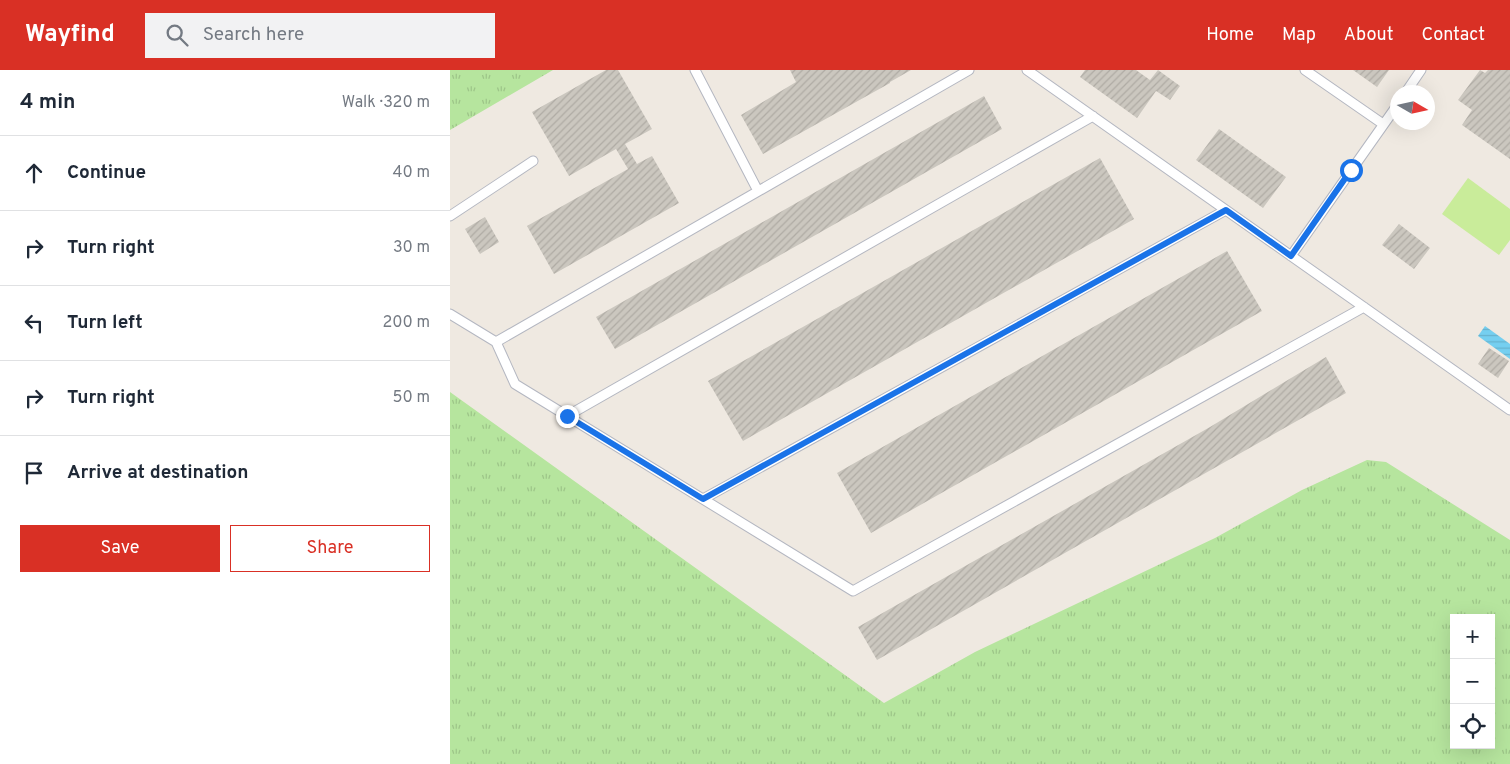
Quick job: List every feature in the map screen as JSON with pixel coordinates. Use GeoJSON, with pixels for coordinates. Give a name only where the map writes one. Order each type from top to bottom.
{"type":"FeatureCollection","features":[{"type":"Feature","properties":{"kind":"lane"},"geometry":{"type":"LineString","coordinates":[[695,70],[758,191]]}},
{"type":"Feature","properties":{"kind":"lane"},"geometry":{"type":"LineString","coordinates":[[496,342],[969,70]]}},
{"type":"Feature","properties":{"kind":"lane"},"geometry":{"type":"LineString","coordinates":[[1027,70],[1510,410]]}},
{"type":"Feature","properties":{"kind":"lane"},"geometry":{"type":"LineString","coordinates":[[1305,70],[1383,124]]}},
{"type":"Feature","properties":{"kind":"lane"},"geometry":{"type":"LineString","coordinates":[[1411,85],[1421,70]]}},
{"type":"Feature","properties":{"kind":"lane"},"geometry":{"type":"LineString","coordinates":[[1291,256],[1390,115]]}},
{"type":"Feature","properties":{"kind":"lane"},"geometry":{"type":"LineString","coordinates":[[567,416],[1093,116]]}},
{"type":"Feature","properties":{"kind":"lane"},"geometry":{"type":"LineString","coordinates":[[450,216],[532,161]]}},
{"type":"Feature","properties":{"kind":"lane"},"geometry":{"type":"LineString","coordinates":[[703,499],[1226,210]]}},
{"type":"Feature","properties":{"kind":"lane"},"geometry":{"type":"LineString","coordinates":[[450,314],[496,342],[515,384],[853,591],[1364,307]]}},
{"type":"Feature","properties":{"kind":"green space"},"geometry":{"type":"Polygon","coordinates":[[[450,70],[553,70],[450,130],[450,70]]]}},
{"type":"Feature","properties":{"kind":"green space"},"geometry":{"type":"Polygon","coordinates":[[[1468,178],[1510,209],[1510,240],[1499,255],[1442,214],[1468,178]]]}},
{"type":"Feature","properties":{"kind":"green space"},"geometry":{"type":"Polygon","coordinates":[[[450,392],[884,703],[975,652],[1215,538],[1302,490],[1367,460],[1386,462],[1510,540],[1510,764],[450,764],[450,392]]]}},
{"type":"Feature","properties":{"kind":"water"},"geometry":{"type":"Polygon","coordinates":[[[1485,326],[1510,344],[1510,359],[1478,336],[1485,326]]]}},
{"type":"Feature","properties":{"kind":"building"},"geometry":{"type":"Polygon","coordinates":[[[606,70],[618,70],[652,129],[625,144],[637,164],[652,156],[679,203],[554,274],[527,226],[628,169],[616,149],[569,176],[532,112],[606,70]]]}},
{"type":"Feature","properties":{"kind":"building"},"geometry":{"type":"Polygon","coordinates":[[[790,70],[911,70],[763,154],[741,115],[796,82],[790,70]]]}},
{"type":"Feature","properties":{"kind":"building"},"geometry":{"type":"Polygon","coordinates":[[[1085,70],[1136,70],[1150,80],[1158,70],[1180,86],[1170,100],[1156,91],[1137,118],[1080,77],[1085,70]]]}},
{"type":"Feature","properties":{"kind":"building"},"geometry":{"type":"Polygon","coordinates":[[[1353,70],[1389,70],[1377,87],[1353,70]]]}},
{"type":"Feature","properties":{"kind":"building"},"geometry":{"type":"Polygon","coordinates":[[[1480,70],[1485,73],[1488,70],[1510,70],[1510,159],[1462,125],[1472,110],[1458,100],[1480,70]]]}},
{"type":"Feature","properties":{"kind":"building"},"geometry":{"type":"Polygon","coordinates":[[[984,96],[1002,129],[615,349],[596,317],[984,96]]]}},
{"type":"Feature","properties":{"kind":"building"},"geometry":{"type":"Polygon","coordinates":[[[1219,129],[1286,177],[1263,208],[1196,160],[1219,129]]]}},
{"type":"Feature","properties":{"kind":"building"},"geometry":{"type":"Polygon","coordinates":[[[1100,158],[1134,219],[743,441],[708,381],[1100,158]]]}},
{"type":"Feature","properties":{"kind":"building"},"geometry":{"type":"Polygon","coordinates":[[[485,217],[499,242],[480,254],[465,229],[485,217]]]}},
{"type":"Feature","properties":{"kind":"building"},"geometry":{"type":"Polygon","coordinates":[[[1399,224],[1430,248],[1414,269],[1382,245],[1399,224]]]}},
{"type":"Feature","properties":{"kind":"building"},"geometry":{"type":"Polygon","coordinates":[[[1227,251],[1262,311],[871,533],[837,473],[1227,251]]]}},
{"type":"Feature","properties":{"kind":"building"},"geometry":{"type":"Polygon","coordinates":[[[1489,348],[1509,361],[1498,378],[1478,364],[1489,348]]]}},
{"type":"Feature","properties":{"kind":"building"},"geometry":{"type":"Polygon","coordinates":[[[1326,357],[1346,393],[877,660],[858,627],[1210,427],[1326,357]]]}},
{"type":"Feature","properties":{"kind":"route"},"geometry":{"type":"LineString","coordinates":[[567,416],[703,499],[1226,210],[1291,256],[1351,170]]}}]}
